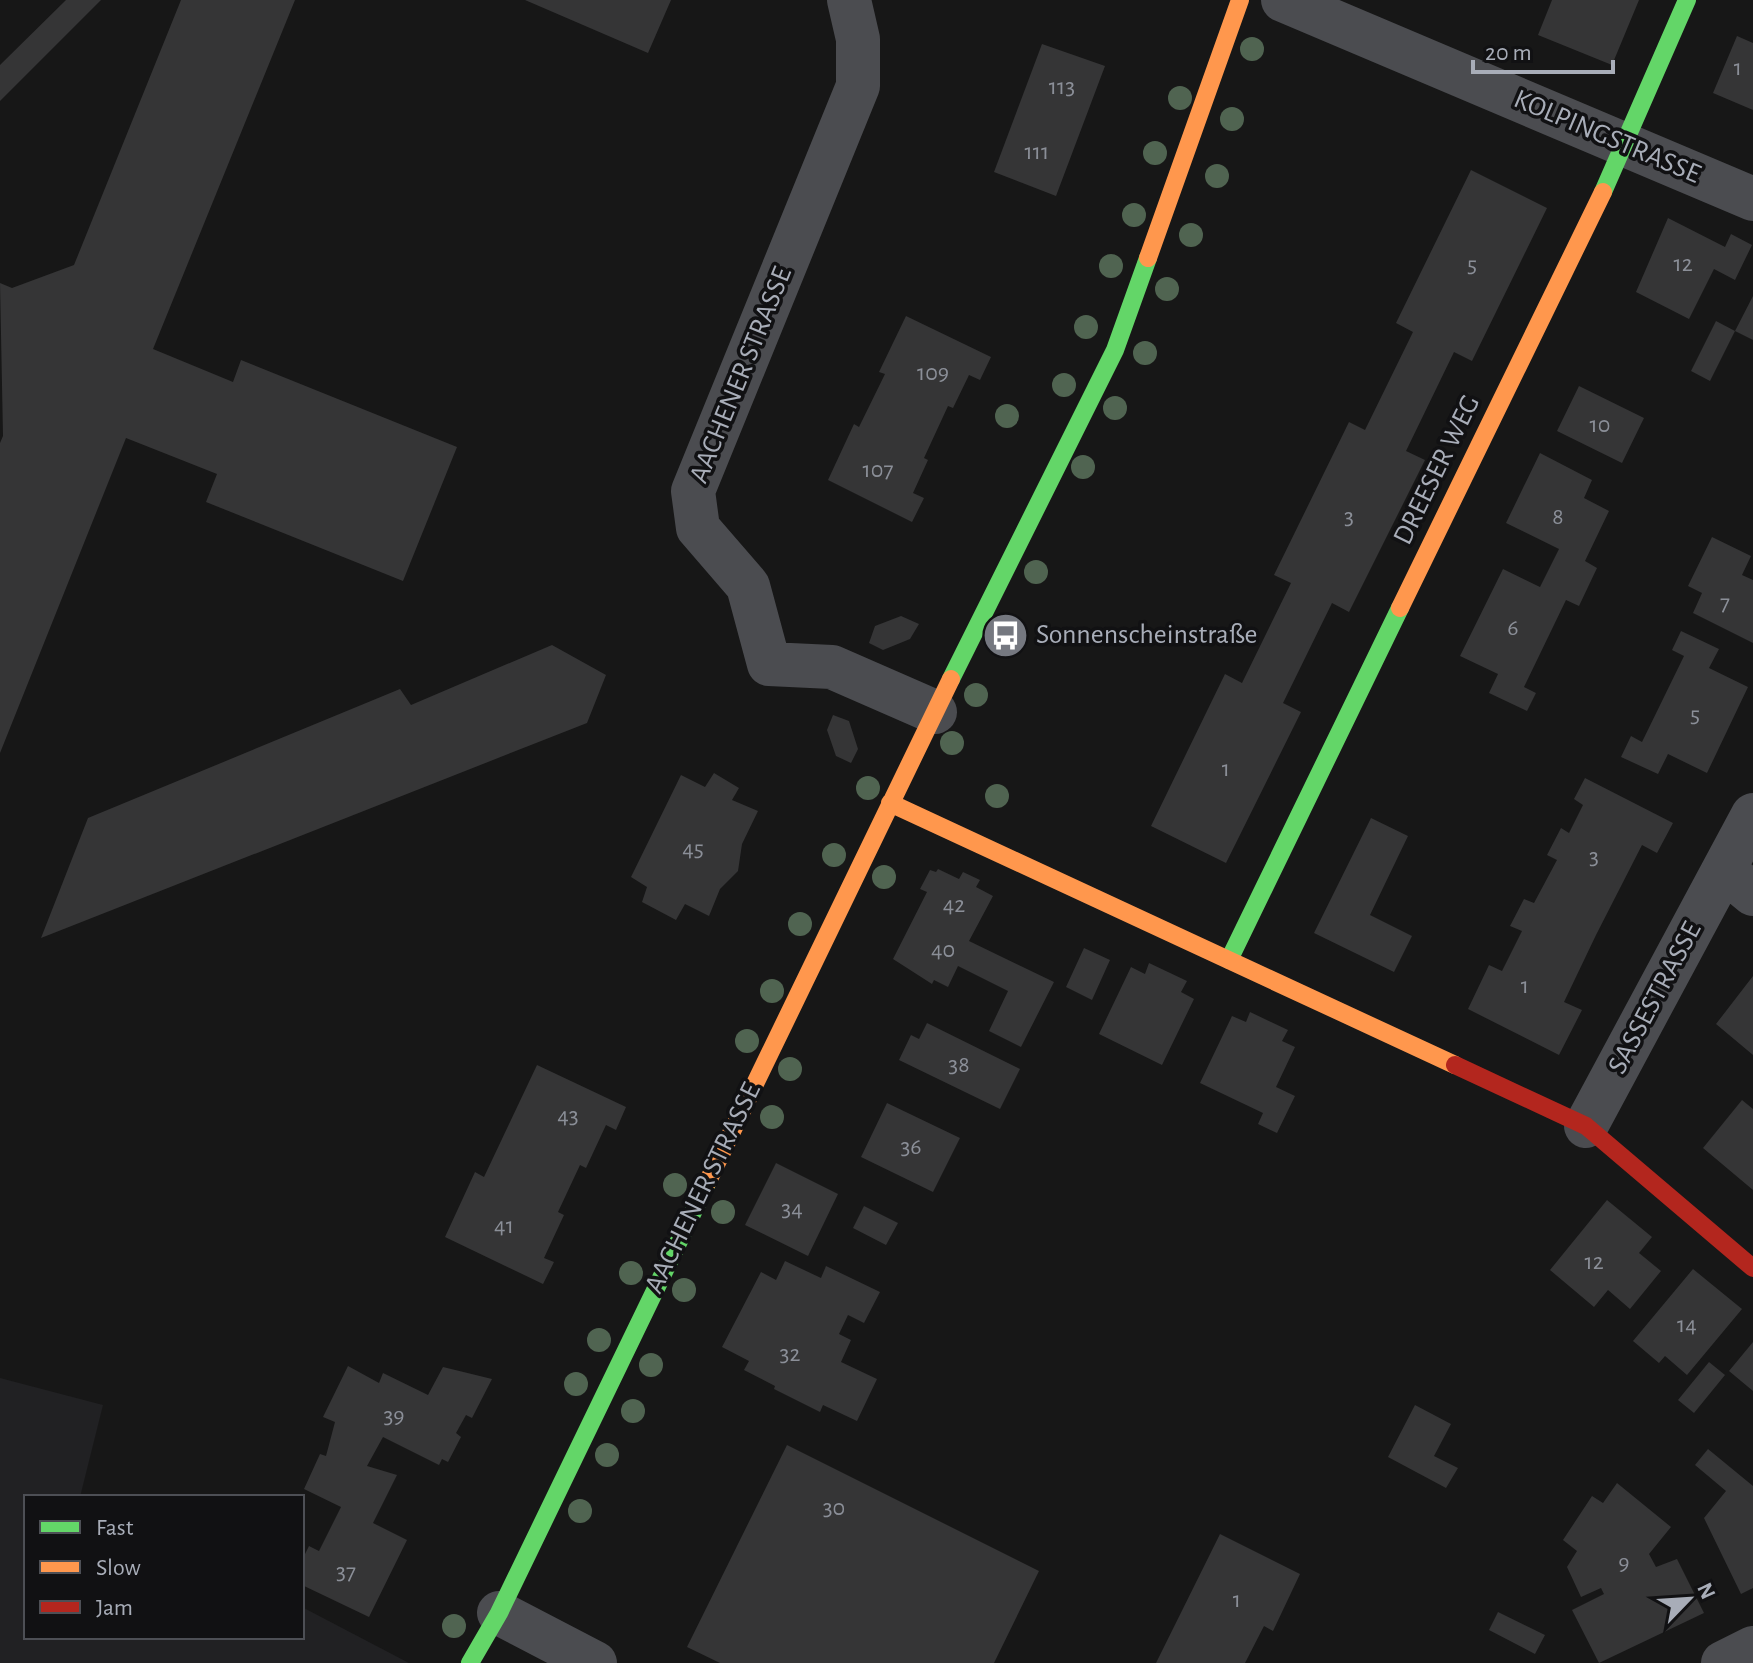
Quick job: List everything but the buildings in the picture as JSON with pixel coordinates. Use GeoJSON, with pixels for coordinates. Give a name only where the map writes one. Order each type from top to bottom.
{"type":"FeatureCollection","features":[{"type":"Feature","properties":{"kind":"street","name":"AACHENER STRASSE"},"geometry":{"type":"LineString","coordinates":[[849,0],[858,39],[858,86],[693,491],[698,528],[748,586],[769,664],[832,667],[935,712]]}},
{"type":"Feature","properties":{"kind":"street","name":"AACHENER STRASSE"},"geometry":{"type":"LineString","coordinates":[[470,1663],[499,1613],[890,803],[1115,350],[1240,0]]}},
{"type":"Feature","properties":{"kind":"street","name":"KOLPINGSTRASSE"},"geometry":{"type":"LineString","coordinates":[[1283,0],[1753,199]]}},
{"type":"Feature","properties":{"kind":"street","name":"DREESER WEG"},"geometry":{"type":"LineString","coordinates":[[1229,960],[1626,145],[1687,0]]}},
{"type":"Feature","properties":{"kind":"street"},"geometry":{"type":"LineString","coordinates":[[890,803],[1586,1126],[1753,1268]]}},
{"type":"Feature","properties":{"kind":"street","name":"SASSESTRASSE"},"geometry":{"type":"LineString","coordinates":[[1586,1126],[1739,882],[1753,815]]}},
{"type":"Feature","properties":{"kind":"street"},"geometry":{"type":"LineString","coordinates":[[499,1613],[595,1663]]}},
{"type":"Feature","properties":{"kind":"street"},"geometry":{"type":"LineString","coordinates":[[1723,1663],[1753,1648]]}},
{"type":"Feature","properties":{"kind":"shaded area"},"geometry":{"type":"Polygon","coordinates":[[[0,1378],[103,1405],[80,1495],[24,1495],[24,1639],[304,1639],[304,1608],[409,1663],[0,1663],[0,1378]]]}},
{"type":"Feature","properties":{"kind":"traffic: fast"},"geometry":{"type":"LineString","coordinates":[[1603,192],[1687,0]]}},
{"type":"Feature","properties":{"kind":"traffic: fast"},"geometry":{"type":"LineString","coordinates":[[951,679],[1115,350],[1148,258]]}},
{"type":"Feature","properties":{"kind":"traffic: fast"},"geometry":{"type":"LineString","coordinates":[[1229,960],[1400,608]]}},
{"type":"Feature","properties":{"kind":"traffic: fast"},"geometry":{"type":"LineString","coordinates":[[470,1663],[499,1613],[707,1183]]}},
{"type":"Feature","properties":{"kind":"traffic: slow"},"geometry":{"type":"LineString","coordinates":[[1148,258],[1240,0]]}},
{"type":"Feature","properties":{"kind":"traffic: slow"},"geometry":{"type":"LineString","coordinates":[[1400,608],[1603,192]]}},
{"type":"Feature","properties":{"kind":"traffic: slow"},"geometry":{"type":"LineString","coordinates":[[707,1183],[951,679]]}},
{"type":"Feature","properties":{"kind":"traffic: slow"},"geometry":{"type":"LineString","coordinates":[[890,803],[1455,1065]]}},
{"type":"Feature","properties":{"kind":"traffic: jam"},"geometry":{"type":"LineString","coordinates":[[1455,1065],[1586,1126],[1753,1268]]}},
{"type":"Feature","properties":{"kind":"place","name":"Sonnenscheinstraße"},"geometry":{"type":"Point","coordinates":[1005,635]}}]}
